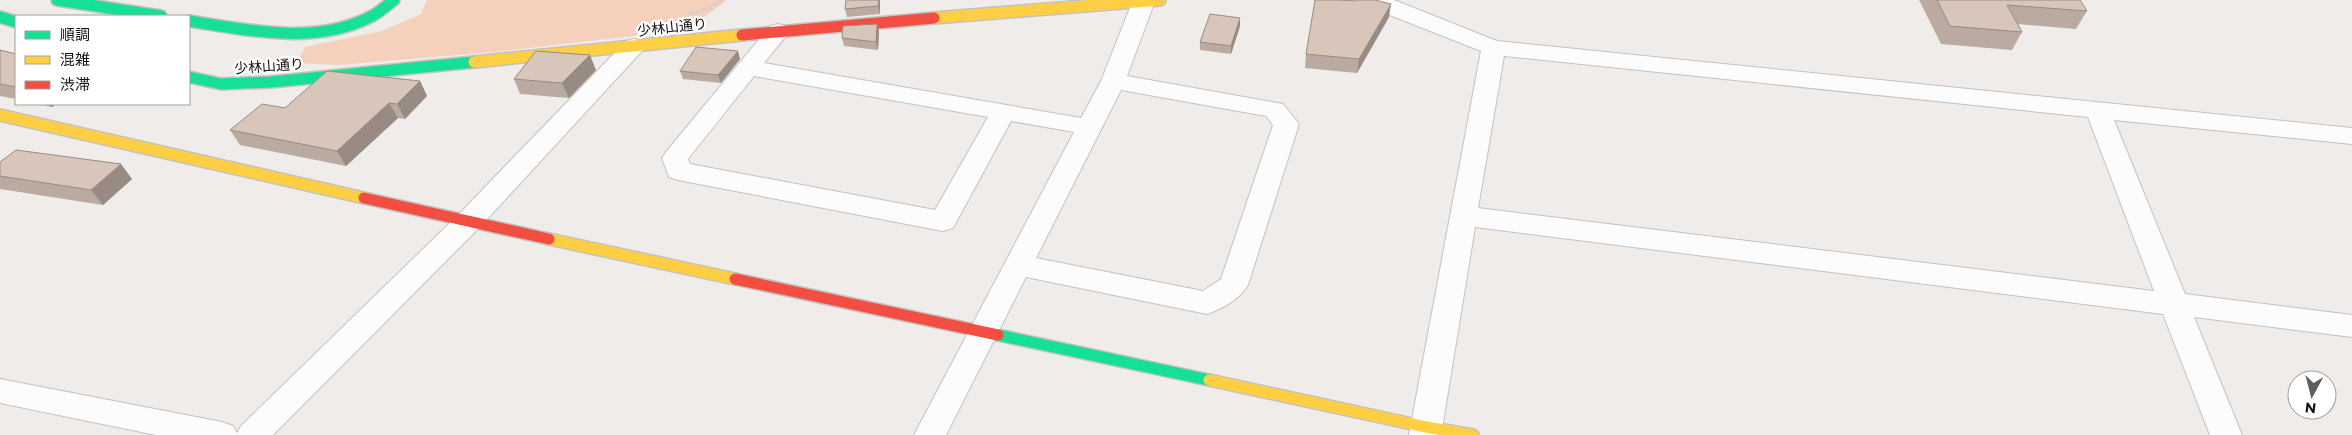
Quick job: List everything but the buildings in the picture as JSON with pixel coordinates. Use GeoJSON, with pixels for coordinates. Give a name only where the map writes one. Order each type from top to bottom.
{"type":"FeatureCollection","features":[{"type":"Feature","properties":{"kind":"street"},"geometry":{"type":"LineString","coordinates":[[57,0],[154,15]]}},
{"type":"Feature","properties":{"kind":"street"},"geometry":{"type":"LineString","coordinates":[[190,20],[265,32],[305,32],[336,28],[360,20],[394,0]]}},
{"type":"Feature","properties":{"kind":"street"},"geometry":{"type":"LineString","coordinates":[[930,435],[1113,81],[1152,0]]}},
{"type":"Feature","properties":{"kind":"street","name":"少林山通り"},"geometry":{"type":"LineString","coordinates":[[190,77],[221,84],[271,82],[778,31],[1152,0]]}},
{"type":"Feature","properties":{"kind":"street"},"geometry":{"type":"LineString","coordinates":[[1377,0],[1493,48],[2352,136]]}},
{"type":"Feature","properties":{"kind":"street"},"geometry":{"type":"LineString","coordinates":[[0,17],[15,22]]}},
{"type":"Feature","properties":{"kind":"street"},"geometry":{"type":"LineString","coordinates":[[778,31],[675,158],[678,171],[943,221],[1003,113]]}},
{"type":"Feature","properties":{"kind":"street"},"geometry":{"type":"LineString","coordinates":[[252,435],[468,222],[634,46]]}},
{"type":"Feature","properties":{"kind":"street"},"geometry":{"type":"LineString","coordinates":[[1426,431],[1493,48]]}},
{"type":"Feature","properties":{"kind":"street"},"geometry":{"type":"LineString","coordinates":[[749,68],[1089,127]]}},
{"type":"Feature","properties":{"kind":"street"},"geometry":{"type":"LineString","coordinates":[[1017,265],[1207,303],[1233,285],[1286,124],[1274,110],[1113,81]]}},
{"type":"Feature","properties":{"kind":"street"},"geometry":{"type":"LineString","coordinates":[[2098,111],[2226,435]]}},
{"type":"Feature","properties":{"kind":"street"},"geometry":{"type":"LineString","coordinates":[[0,115],[468,222],[984,332],[1426,431],[1474,435]]}},
{"type":"Feature","properties":{"kind":"street"},"geometry":{"type":"LineString","coordinates":[[1464,216],[2352,326]]}},
{"type":"Feature","properties":{"kind":"street"},"geometry":{"type":"LineString","coordinates":[[0,391],[222,435]]}},
{"type":"Feature","properties":{"kind":"shaded area"},"geometry":{"type":"Polygon","coordinates":[[[427,0],[727,0],[700,20],[660,33],[494,52],[339,65],[297,63],[305,47],[382,31],[421,14],[427,0]]]}},
{"type":"Feature","properties":{"kind":"traffic: fast"},"geometry":{"type":"LineString","coordinates":[[57,0],[154,15]]}},
{"type":"Feature","properties":{"kind":"traffic: fast"},"geometry":{"type":"LineString","coordinates":[[190,21],[258,31],[305,33],[351,25],[372,16],[394,0]]}},
{"type":"Feature","properties":{"kind":"traffic: fast"},"geometry":{"type":"LineString","coordinates":[[0,17],[15,22]]}},
{"type":"Feature","properties":{"kind":"traffic: fast"},"geometry":{"type":"LineString","coordinates":[[190,77],[221,84],[271,82],[474,62]]}},
{"type":"Feature","properties":{"kind":"traffic: fast"},"geometry":{"type":"LineString","coordinates":[[998,335],[1209,380]]}},
{"type":"Feature","properties":{"kind":"traffic: slow"},"geometry":{"type":"LineString","coordinates":[[934,18],[1160,0]]}},
{"type":"Feature","properties":{"kind":"traffic: slow"},"geometry":{"type":"LineString","coordinates":[[474,62],[742,35]]}},
{"type":"Feature","properties":{"kind":"traffic: slow"},"geometry":{"type":"LineString","coordinates":[[0,115],[364,198]]}},
{"type":"Feature","properties":{"kind":"traffic: slow"},"geometry":{"type":"LineString","coordinates":[[549,239],[735,279]]}},
{"type":"Feature","properties":{"kind":"traffic: slow"},"geometry":{"type":"LineString","coordinates":[[1209,380],[1426,427],[1473,435]]}},
{"type":"Feature","properties":{"kind":"traffic: jam"},"geometry":{"type":"LineString","coordinates":[[742,35],[934,18]]}},
{"type":"Feature","properties":{"kind":"traffic: jam"},"geometry":{"type":"LineString","coordinates":[[364,198],[549,239]]}},
{"type":"Feature","properties":{"kind":"traffic: jam"},"geometry":{"type":"LineString","coordinates":[[735,279],[998,335]]}}]}
